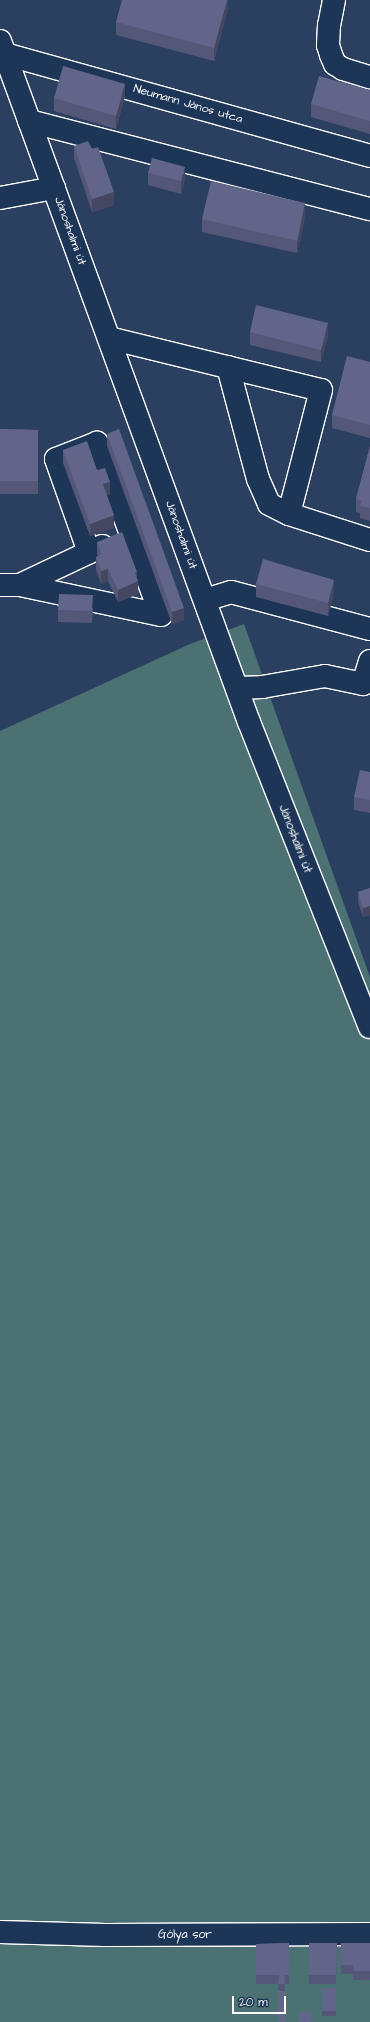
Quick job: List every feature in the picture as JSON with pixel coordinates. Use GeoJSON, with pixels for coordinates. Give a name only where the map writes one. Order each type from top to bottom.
{"type":"FeatureCollection","features":[{"type":"Feature","properties":{"kind":"street"},"geometry":{"type":"LineString","coordinates":[[334,0],[329,25],[328,45],[335,64],[343,69],[370,77]]}},
{"type":"Feature","properties":{"kind":"street","name":"Jánoshalmi út"},"geometry":{"type":"LineString","coordinates":[[2,47],[237,688],[370,1027]]}},
{"type":"Feature","properties":{"kind":"street","name":"Neumann János utca"},"geometry":{"type":"LineString","coordinates":[[2,47],[370,156]]}},
{"type":"Feature","properties":{"kind":"street"},"geometry":{"type":"LineString","coordinates":[[29,121],[370,209]]}},
{"type":"Feature","properties":{"kind":"street"},"geometry":{"type":"LineString","coordinates":[[0,198],[54,188]]}},
{"type":"Feature","properties":{"kind":"street"},"geometry":{"type":"LineString","coordinates":[[109,338],[321,390],[289,514]]}},
{"type":"Feature","properties":{"kind":"street"},"geometry":{"type":"LineString","coordinates":[[228,367],[258,479],[269,504],[289,514],[370,540]]}},
{"type":"Feature","properties":{"kind":"street"},"geometry":{"type":"LineString","coordinates":[[10,585],[161,615],[97,443],[56,459],[88,552]]}},
{"type":"Feature","properties":{"kind":"street"},"geometry":{"type":"LineString","coordinates":[[10,585],[88,552],[130,532]]}},
{"type":"Feature","properties":{"kind":"street"},"geometry":{"type":"LineString","coordinates":[[205,600],[231,592],[370,629]]}},
{"type":"Feature","properties":{"kind":"street"},"geometry":{"type":"LineString","coordinates":[[237,688],[262,687],[325,676],[363,684],[370,661]]}},
{"type":"Feature","properties":{"kind":"street","name":"Gólya sor"},"geometry":{"type":"LineString","coordinates":[[0,1932],[105,1935],[370,1934]]}},
{"type":"Feature","properties":{"kind":"green space"},"geometry":{"type":"Polygon","coordinates":[[[244,624],[370,977],[370,2022],[0,2022],[0,731],[190,644],[244,624]]]}},
{"type":"Feature","properties":{"kind":"building"},"geometry":{"type":"Polygon","coordinates":[[[122,0],[227,0],[214,48],[116,22],[122,0]]]}},
{"type":"Feature","properties":{"kind":"building"},"geometry":{"type":"Polygon","coordinates":[[[63,66],[125,84],[116,116],[54,98],[63,66]]]}},
{"type":"Feature","properties":{"kind":"building"},"geometry":{"type":"Polygon","coordinates":[[[319,76],[370,90],[370,121],[311,104],[319,76]]]}},
{"type":"Feature","properties":{"kind":"building"},"geometry":{"type":"Polygon","coordinates":[[[88,141],[92,149],[98,147],[114,192],[92,199],[74,146],[88,141]]]}},
{"type":"Feature","properties":{"kind":"building"},"geometry":{"type":"Polygon","coordinates":[[[152,158],[185,167],[181,181],[148,173],[152,158]]]}},
{"type":"Feature","properties":{"kind":"building"},"geometry":{"type":"Polygon","coordinates":[[[211,181],[305,203],[297,241],[202,219],[211,181]]]}},
{"type":"Feature","properties":{"kind":"building"},"geometry":{"type":"Polygon","coordinates":[[[256,305],[328,323],[321,350],[250,332],[256,305]]]}},
{"type":"Feature","properties":{"kind":"building"},"geometry":{"type":"Polygon","coordinates":[[[347,356],[370,362],[370,425],[332,415],[347,356]]]}},
{"type":"Feature","properties":{"kind":"building"},"geometry":{"type":"Polygon","coordinates":[[[0,429],[38,430],[38,481],[0,481],[0,429]]]}},
{"type":"Feature","properties":{"kind":"building"},"geometry":{"type":"Polygon","coordinates":[[[119,429],[184,608],[172,612],[107,434],[119,429]]]}},
{"type":"Feature","properties":{"kind":"building"},"geometry":{"type":"Polygon","coordinates":[[[87,441],[97,470],[105,468],[110,482],[103,484],[114,515],[90,524],[63,450],[87,441]]]}},
{"type":"Feature","properties":{"kind":"building"},"geometry":{"type":"Polygon","coordinates":[[[370,446],[370,508],[360,506],[362,501],[356,499],[370,446]]]}},
{"type":"Feature","properties":{"kind":"building"},"geometry":{"type":"Polygon","coordinates":[[[122,532],[137,572],[135,573],[138,581],[118,590],[108,569],[101,571],[96,557],[102,554],[97,542],[122,532]]]}},
{"type":"Feature","properties":{"kind":"building"},"geometry":{"type":"Polygon","coordinates":[[[263,559],[334,580],[328,603],[256,584],[263,559]]]}},
{"type":"Feature","properties":{"kind":"building"},"geometry":{"type":"Polygon","coordinates":[[[59,594],[93,595],[92,611],[58,610],[59,594]]]}},
{"type":"Feature","properties":{"kind":"building"},"geometry":{"type":"Polygon","coordinates":[[[360,770],[370,772],[370,800],[354,797],[360,770]]]}},
{"type":"Feature","properties":{"kind":"building"},"geometry":{"type":"Polygon","coordinates":[[[370,888],[370,906],[363,908],[358,892],[370,888]]]}},
{"type":"Feature","properties":{"kind":"building"},"geometry":{"type":"Polygon","coordinates":[[[289,1943],[289,1975],[285,1975],[285,1984],[278,1984],[279,1975],[256,1975],[256,1944],[289,1943]]]}},
{"type":"Feature","properties":{"kind":"building"},"geometry":{"type":"Polygon","coordinates":[[[309,1943],[337,1943],[336,1975],[309,1975],[309,1943]]]}},
{"type":"Feature","properties":{"kind":"building"},"geometry":{"type":"Polygon","coordinates":[[[341,1943],[370,1943],[370,1971],[354,1971],[353,1965],[341,1965],[341,1943]]]}},
{"type":"Feature","properties":{"kind":"building"},"geometry":{"type":"Polygon","coordinates":[[[322,1988],[336,1988],[336,2011],[322,2011],[322,1988]]]}},
{"type":"Feature","properties":{"kind":"building"},"geometry":{"type":"Polygon","coordinates":[[[278,1991],[285,1991],[285,2022],[278,2022],[278,1991]]]}},
{"type":"Feature","properties":{"kind":"building"},"geometry":{"type":"Polygon","coordinates":[[[299,2012],[311,2012],[311,2022],[299,2022],[299,2012]]]}}]}
